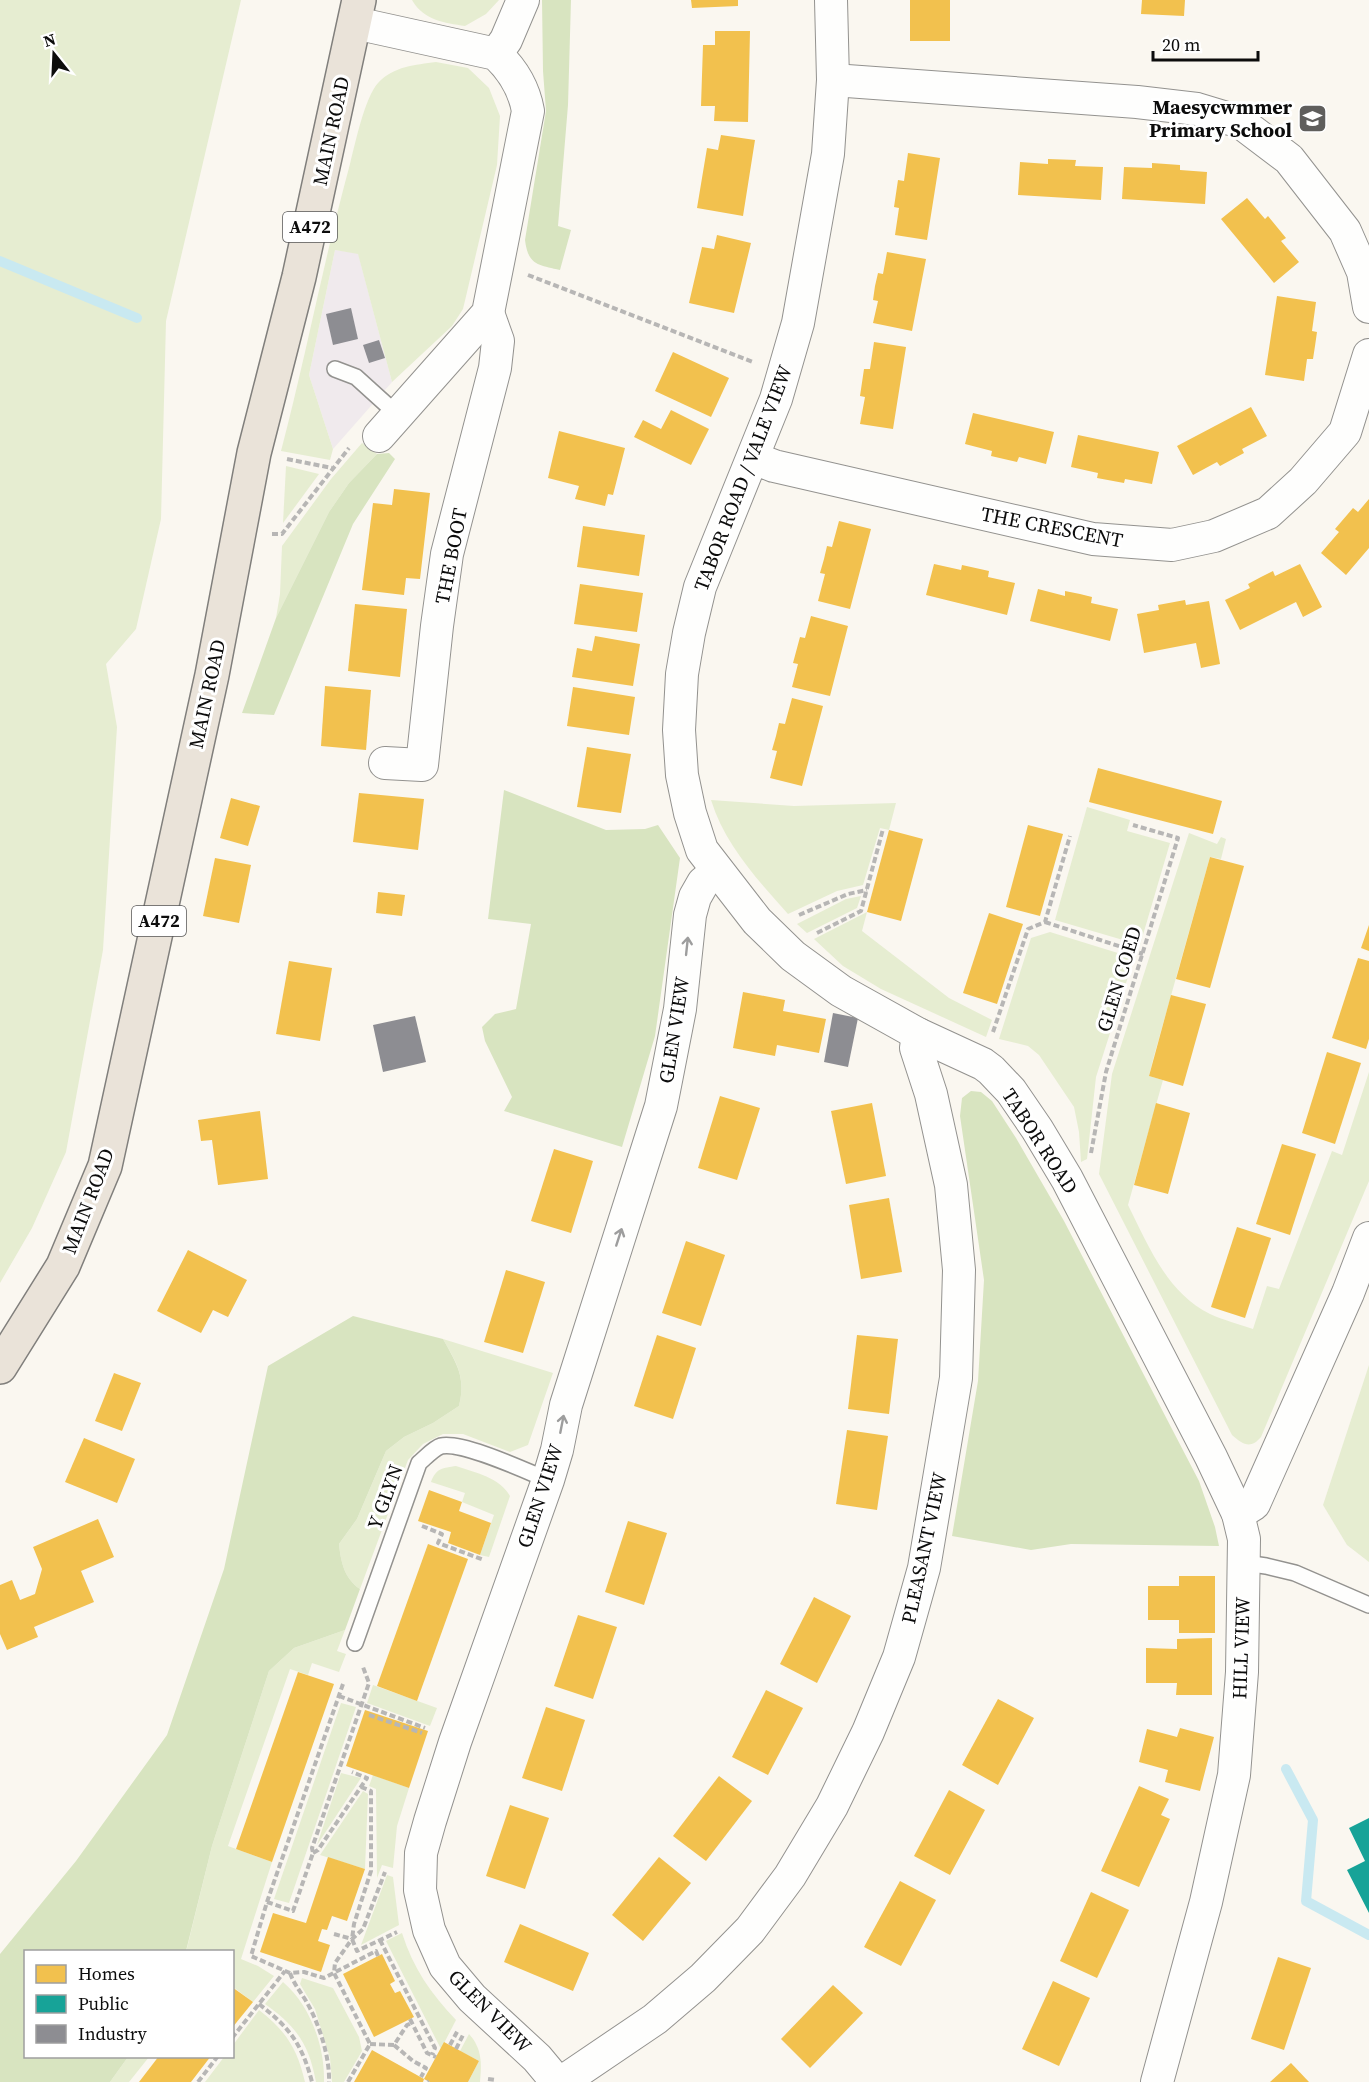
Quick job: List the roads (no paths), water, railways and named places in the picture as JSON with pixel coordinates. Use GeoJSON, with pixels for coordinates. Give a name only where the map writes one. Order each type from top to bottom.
{"type":"FeatureCollection","features":[{"type":"Feature","properties":{"kind":"main road","name":"MAIN ROAD"},"geometry":{"type":"LineString","coordinates":[[0,1366],[63,1266],[105,1167],[212,675],[254,453],[299,277],[357,11]]}},
{"type":"Feature","properties":{"kind":"street"},"geometry":{"type":"LineString","coordinates":[[496,54],[506,40],[523,0]]}},
{"type":"Feature","properties":{"kind":"street","name":"TABOR ROAD / VALE VIEW"},"geometry":{"type":"LineString","coordinates":[[690,813],[682,775],[680,730],[682,674],[689,633],[700,587],[785,375],[798,323],[826,165],[834,81],[831,0]]}},
{"type":"Feature","properties":{"kind":"street"},"geometry":{"type":"LineString","coordinates":[[357,11],[496,54],[509,67],[525,93],[528,111],[488,313],[376,432]]}},
{"type":"Feature","properties":{"kind":"street"},"geometry":{"type":"LineString","coordinates":[[834,81],[1137,102],[1197,109],[1240,122],[1289,159],[1345,231],[1363,272],[1369,308]]}},
{"type":"Feature","properties":{"kind":"street","name":"THE BOOT"},"geometry":{"type":"LineString","coordinates":[[385,763],[422,765],[447,555],[495,368],[498,341],[488,313]]}},
{"type":"Feature","properties":{"kind":"street","name":"THE CRESCENT"},"geometry":{"type":"LineString","coordinates":[[753,458],[808,474],[1093,539],[1172,545],[1214,536],[1268,513],[1303,481],[1345,432],[1369,355]]}},
{"type":"Feature","properties":{"kind":"street","name":"TABOR ROAD"},"geometry":{"type":"LineString","coordinates":[[690,813],[702,850],[717,871],[757,921],[793,956],[841,991],[918,1034],[983,1064],[1011,1091],[1067,1179],[1206,1447],[1238,1514]]}},
{"type":"Feature","properties":{"kind":"street","name":"GLEN VIEW"},"geometry":{"type":"LineString","coordinates":[[557,2082],[537,2058],[472,1998],[445,1966],[429,1930],[420,1890],[421,1852],[455,1743],[548,1480],[566,1405],[661,1106],[680,1009],[690,915],[695,897],[703,883],[717,871]]}},
{"type":"Feature","properties":{"kind":"street","name":"PLEASANT VIEW"},"geometry":{"type":"LineString","coordinates":[[562,2082],[655,2019],[703,1978],[750,1930],[790,1876],[832,1806],[868,1732],[899,1657],[924,1568],[956,1378],[959,1270],[951,1185],[931,1094],[916,1048],[918,1034]]}},
{"type":"Feature","properties":{"kind":"street"},"geometry":{"type":"LineString","coordinates":[[1238,1514],[1254,1504],[1348,1293],[1369,1238]]}},
{"type":"Feature","properties":{"kind":"street","name":"HILL VIEW"},"geometry":{"type":"LineString","coordinates":[[1157,2082],[1206,1902],[1234,1775],[1242,1672],[1245,1563],[1244,1539],[1238,1514]]}},
{"type":"Feature","properties":{"kind":"lane"},"geometry":{"type":"LineString","coordinates":[[335,369],[356,378],[376,432]]}},
{"type":"Feature","properties":{"kind":"lane","name":"Y GLYN"},"geometry":{"type":"LineString","coordinates":[[355,1643],[419,1463],[440,1446],[457,1446],[548,1480]]}},
{"type":"Feature","properties":{"kind":"lane"},"geometry":{"type":"LineString","coordinates":[[1245,1563],[1295,1573],[1369,1605]]}},
{"type":"Feature","properties":{"kind":"waterway"},"geometry":{"type":"LineString","coordinates":[[0,261],[137,318]]}},
{"type":"Feature","properties":{"kind":"waterway"},"geometry":{"type":"LineString","coordinates":[[1286,1769],[1313,1820],[1306,1901],[1369,1935]]}},
{"type":"Feature","properties":{"kind":"place","name":"Maesycwmmer Primary School"},"geometry":{"type":"Point","coordinates":[1313,119]}}]}
